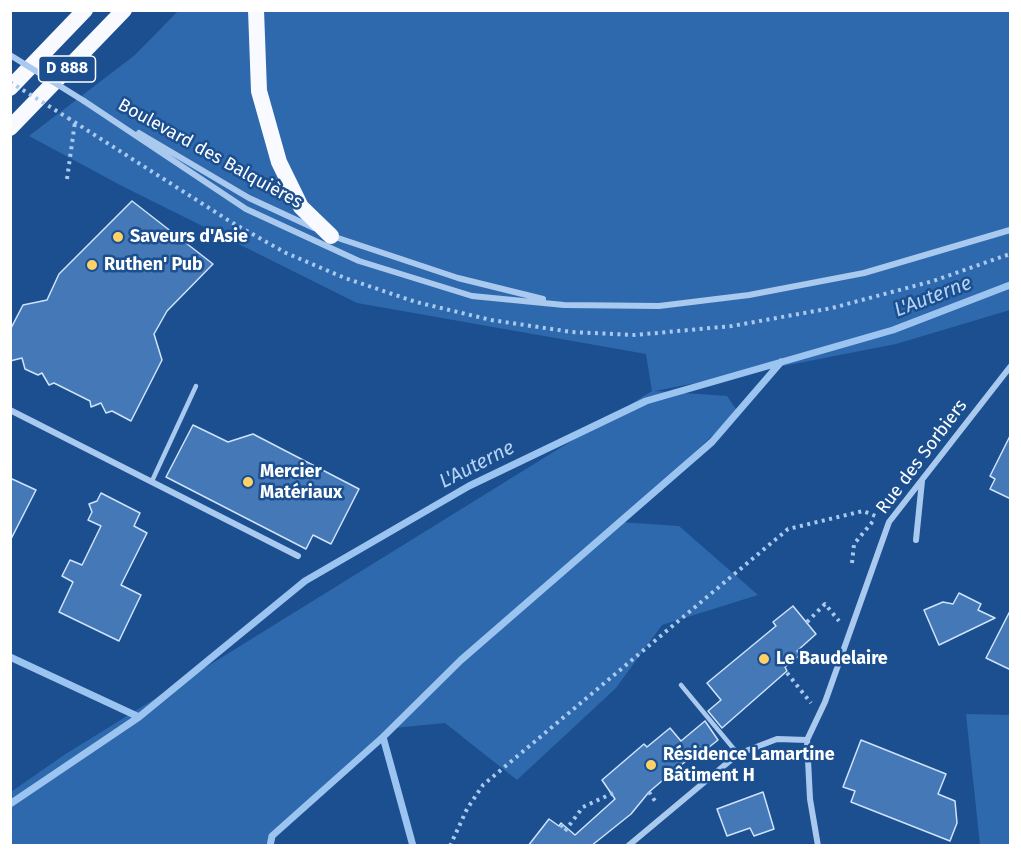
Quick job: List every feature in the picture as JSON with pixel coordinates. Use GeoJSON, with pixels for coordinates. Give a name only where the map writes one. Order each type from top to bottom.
{"type":"FeatureCollection","features":[{"type":"Feature","properties":{"kind":"highway"},"geometry":{"type":"LineString","coordinates":[[41,57],[77,10]]}},
{"type":"Feature","properties":{"kind":"highway","name":"D 888"},"geometry":{"type":"LineString","coordinates":[[10,88],[85,10]]}},
{"type":"Feature","properties":{"kind":"highway","name":"D 888"},"geometry":{"type":"LineString","coordinates":[[10,128],[124,10]]}},
{"type":"Feature","properties":{"kind":"highway"},"geometry":{"type":"LineString","coordinates":[[256,10],[259,91],[279,162],[301,207],[331,236]]}},
{"type":"Feature","properties":{"kind":"street","name":"Boulevard des Balquières"},"geometry":{"type":"LineString","coordinates":[[10,55],[249,198],[331,236],[458,278],[564,305]]}},
{"type":"Feature","properties":{"kind":"street","name":"Boulevard des Balquières"},"geometry":{"type":"LineString","coordinates":[[84,101],[246,209],[359,261],[472,296],[564,305],[659,306],[749,295],[864,273],[1011,230]]}},
{"type":"Feature","properties":{"kind":"street","name":"Rue des Sorbiers"},"geometry":{"type":"LineString","coordinates":[[807,740],[825,702],[889,522],[1011,367]]}},
{"type":"Feature","properties":{"kind":"street"},"geometry":{"type":"LineString","coordinates":[[10,410],[298,556]]}},
{"type":"Feature","properties":{"kind":"street"},"geometry":{"type":"LineString","coordinates":[[916,540],[922,480]]}},
{"type":"Feature","properties":{"kind":"street"},"geometry":{"type":"LineString","coordinates":[[628,846],[738,754],[777,739],[807,740],[810,799],[818,846]]}},
{"type":"Feature","properties":{"kind":"lane"},"geometry":{"type":"LineString","coordinates":[[152,481],[196,386]]}},
{"type":"Feature","properties":{"kind":"lane"},"geometry":{"type":"LineString","coordinates":[[681,685],[738,754]]}},
{"type":"Feature","properties":{"kind":"path"},"geometry":{"type":"LineString","coordinates":[[10,82],[231,222],[286,253],[345,278],[416,302],[459,313],[572,332],[635,335],[732,326],[832,308],[933,281],[1011,254]]}},
{"type":"Feature","properties":{"kind":"path"},"geometry":{"type":"LineString","coordinates":[[67,179],[75,122]]}},
{"type":"Feature","properties":{"kind":"path"},"geometry":{"type":"LineString","coordinates":[[450,846],[466,809],[483,785],[788,529],[863,511],[889,522]]}},
{"type":"Feature","properties":{"kind":"path"},"geometry":{"type":"LineString","coordinates":[[852,563],[854,544],[877,517]]}},
{"type":"Feature","properties":{"kind":"path"},"geometry":{"type":"LineString","coordinates":[[806,620],[825,604],[850,633]]}},
{"type":"Feature","properties":{"kind":"path"},"geometry":{"type":"LineString","coordinates":[[787,674],[811,704],[825,702]]}},
{"type":"Feature","properties":{"kind":"path"},"geometry":{"type":"LineString","coordinates":[[563,828],[583,807],[610,792]]}},
{"type":"Feature","properties":{"kind":"shaded area"},"geometry":{"type":"Polygon","coordinates":[[[178,11],[1010,11],[1010,310],[896,344],[655,391],[727,396],[738,412],[619,522],[679,526],[758,595],[662,625],[616,688],[517,780],[445,723],[394,728],[265,845],[11,846],[11,792],[64,755],[652,391],[646,354],[357,303],[122,186],[29,136],[135,55],[178,11]]]}},
{"type":"Feature","properties":{"kind":"shaded area"},"geometry":{"type":"Polygon","coordinates":[[[966,714],[1010,715],[1010,845],[980,845],[966,714]]]}},
{"type":"Feature","properties":{"kind":"building"},"geometry":{"type":"Polygon","coordinates":[[[132,201],[213,264],[167,311],[154,334],[162,360],[131,421],[112,411],[106,413],[101,403],[91,407],[90,401],[54,383],[49,385],[42,373],[38,375],[25,369],[22,358],[10,361],[10,330],[23,305],[47,300],[59,274],[132,201]]]}},
{"type":"Feature","properties":{"kind":"building","name":"Mercier Matériaux"},"geometry":{"type":"Polygon","coordinates":[[[193,425],[228,442],[253,434],[359,489],[331,544],[313,535],[306,549],[166,477],[193,425]]]}},
{"type":"Feature","properties":{"kind":"building"},"geometry":{"type":"Polygon","coordinates":[[[1011,434],[1011,499],[990,489],[995,479],[990,476],[1011,434]]]}},
{"type":"Feature","properties":{"kind":"building"},"geometry":{"type":"Polygon","coordinates":[[[10,478],[36,490],[10,541],[10,478]]]}},
{"type":"Feature","properties":{"kind":"building"},"geometry":{"type":"Polygon","coordinates":[[[101,493],[140,513],[134,526],[147,533],[121,585],[141,595],[119,641],[59,612],[73,582],[62,576],[70,560],[82,565],[101,526],[88,520],[92,512],[89,504],[97,501],[101,493]]]}},
{"type":"Feature","properties":{"kind":"building"},"geometry":{"type":"Polygon","coordinates":[[[959,593],[981,604],[978,610],[995,618],[939,645],[924,610],[943,602],[953,604],[959,593]]]}},
{"type":"Feature","properties":{"kind":"building","name":"Le Baudelaire"},"geometry":{"type":"Polygon","coordinates":[[[793,606],[816,634],[797,651],[800,655],[785,667],[787,671],[722,728],[708,711],[721,700],[707,683],[776,626],[773,622],[793,606]]]}},
{"type":"Feature","properties":{"kind":"building"},"geometry":{"type":"Polygon","coordinates":[[[1011,609],[1011,670],[986,658],[1011,609]]]}},
{"type":"Feature","properties":{"kind":"building"},"geometry":{"type":"Polygon","coordinates":[[[705,721],[718,740],[703,752],[701,749],[670,774],[649,792],[631,814],[591,846],[528,846],[549,819],[559,826],[561,823],[575,835],[615,799],[602,780],[644,744],[647,747],[670,728],[681,741],[705,721]]]}},
{"type":"Feature","properties":{"kind":"building"},"geometry":{"type":"Polygon","coordinates":[[[861,740],[946,774],[938,794],[955,801],[957,823],[950,841],[851,802],[855,791],[843,787],[861,740]]]}},
{"type":"Feature","properties":{"kind":"building"},"geometry":{"type":"Polygon","coordinates":[[[763,792],[774,829],[754,836],[750,828],[727,836],[717,809],[763,792]]]}},
{"type":"Feature","properties":{"kind":"waterway","name":"L'Auterne"},"geometry":{"type":"LineString","coordinates":[[10,657],[139,717],[305,581],[469,486],[646,401],[893,330],[1010,285]]}},
{"type":"Feature","properties":{"kind":"waterway"},"geometry":{"type":"LineString","coordinates":[[413,846],[383,737],[461,660],[712,442],[781,362]]}},
{"type":"Feature","properties":{"kind":"waterway"},"geometry":{"type":"LineString","coordinates":[[10,804],[139,717]]}},
{"type":"Feature","properties":{"kind":"waterway"},"geometry":{"type":"LineString","coordinates":[[270,846],[272,836],[383,737]]}},
{"type":"Feature","properties":{"kind":"place","name":"Saveurs d'Asie"},"geometry":{"type":"Point","coordinates":[118,237]}},
{"type":"Feature","properties":{"kind":"place","name":"Ruthen' Pub"},"geometry":{"type":"Point","coordinates":[92,265]}},
{"type":"Feature","properties":{"kind":"place","name":"Mercier Matériaux"},"geometry":{"type":"Point","coordinates":[248,482]}},
{"type":"Feature","properties":{"kind":"place","name":"Le Baudelaire"},"geometry":{"type":"Point","coordinates":[764,659]}},
{"type":"Feature","properties":{"kind":"place","name":"Résidence Lamartine Bâtiment H"},"geometry":{"type":"Point","coordinates":[651,765]}}]}
